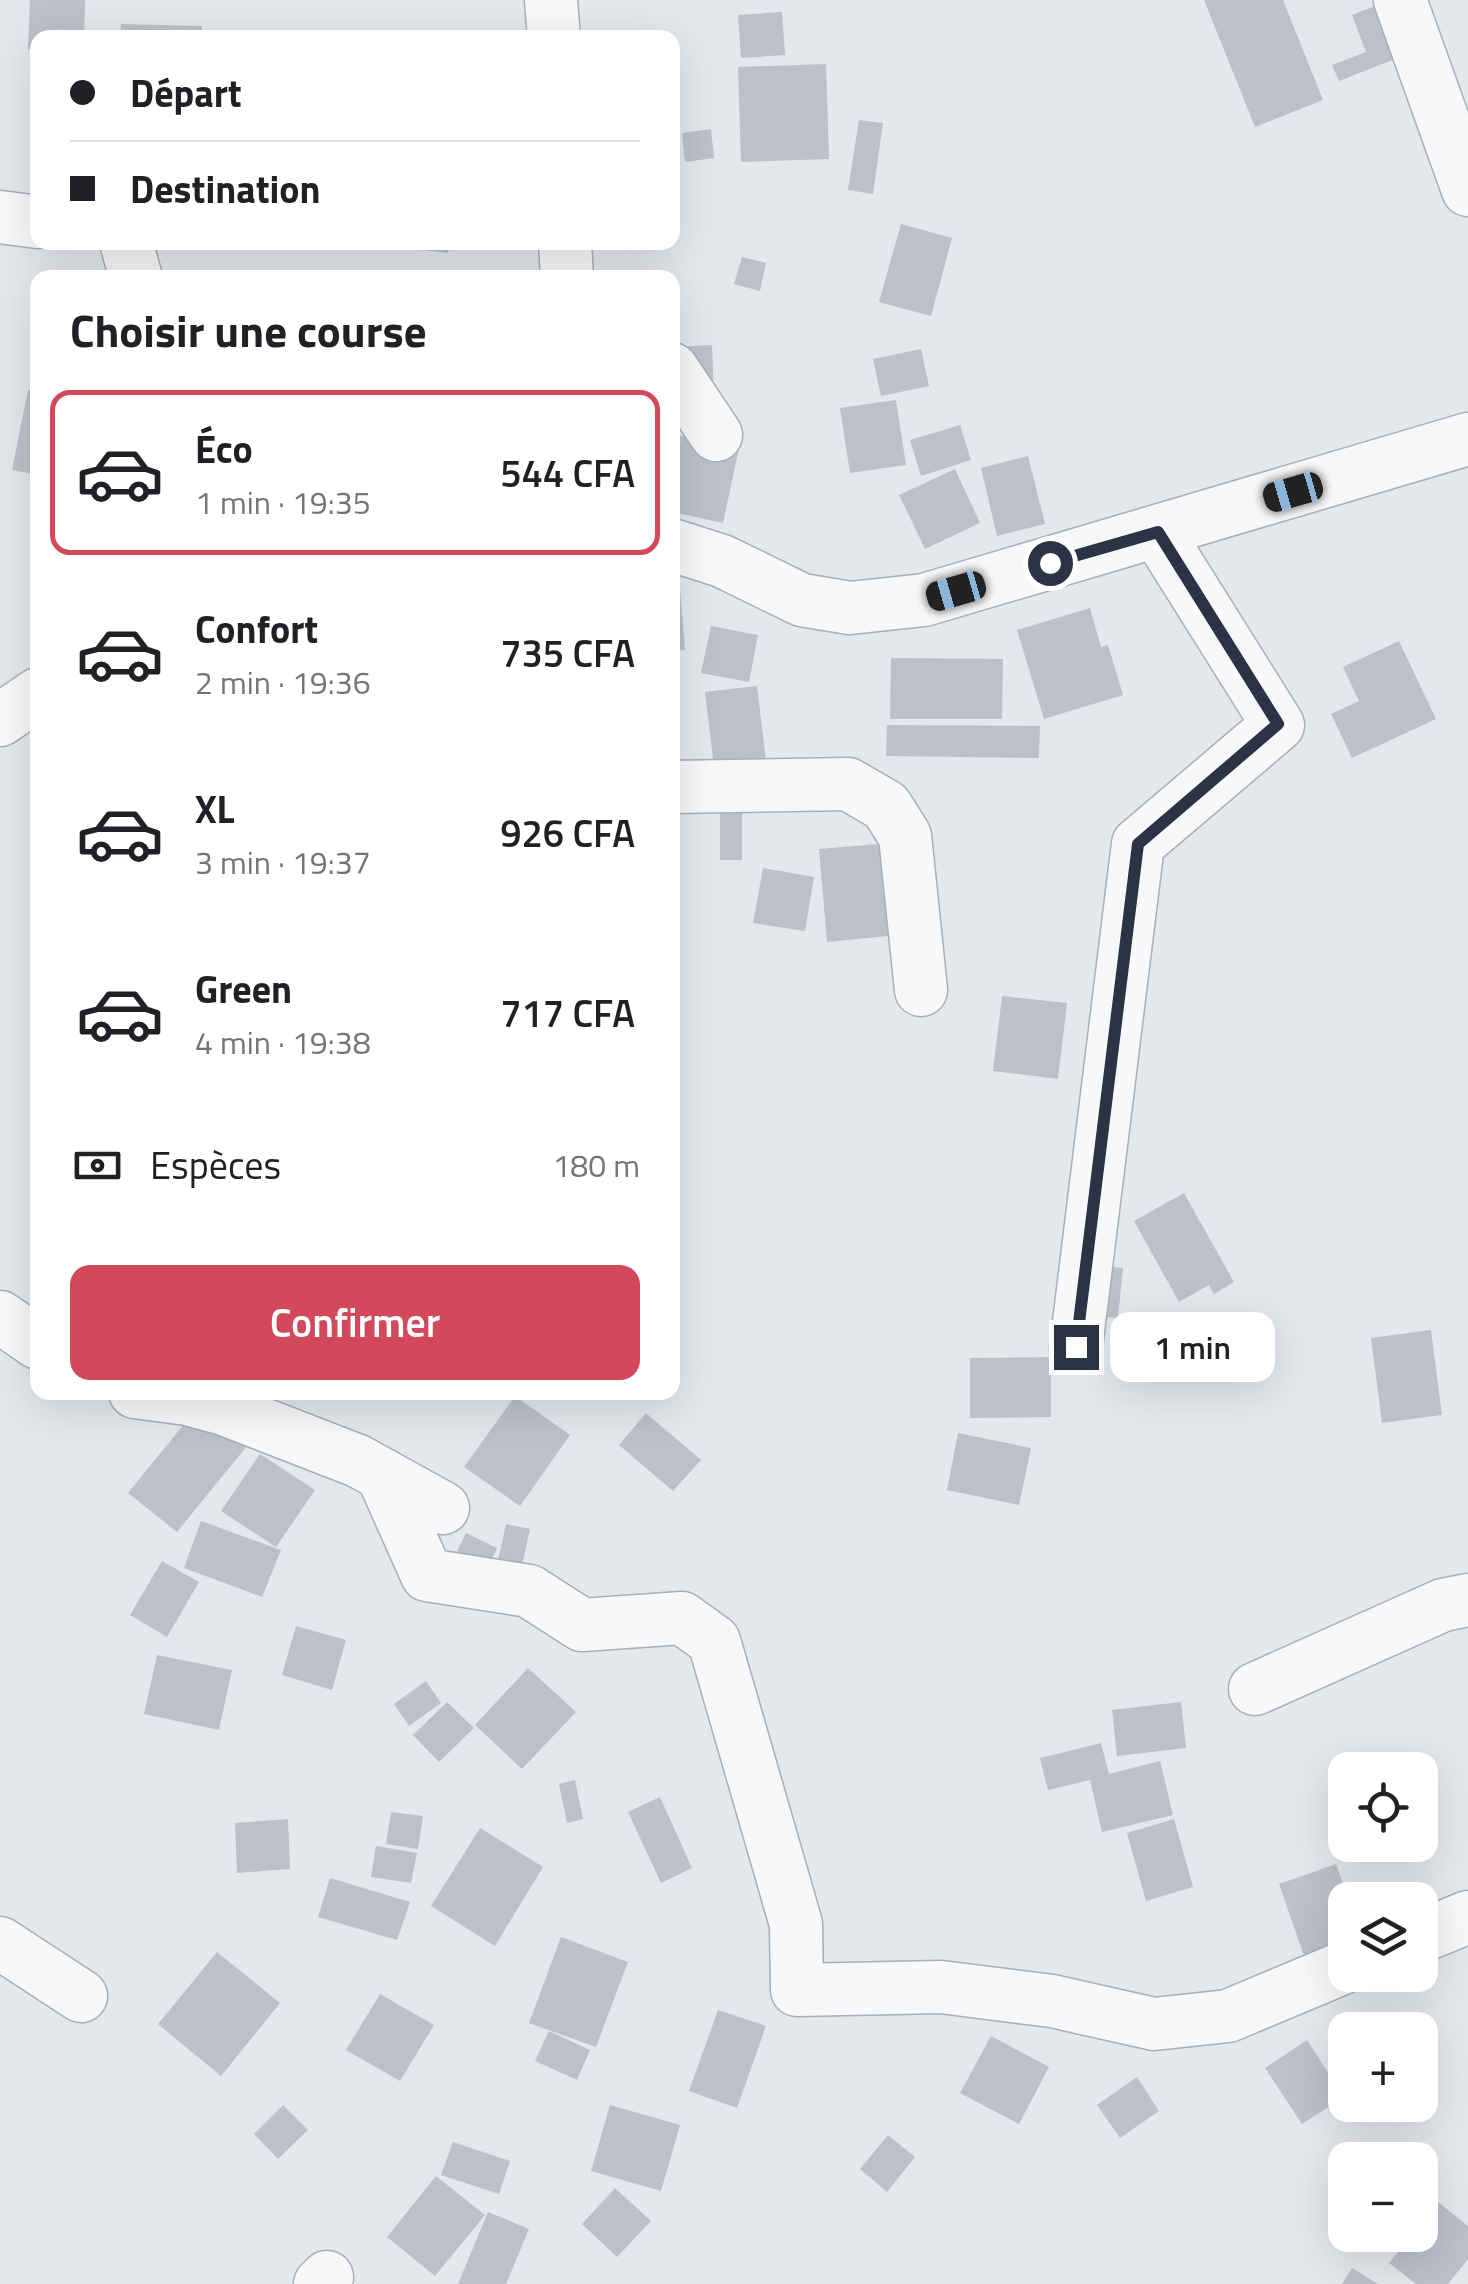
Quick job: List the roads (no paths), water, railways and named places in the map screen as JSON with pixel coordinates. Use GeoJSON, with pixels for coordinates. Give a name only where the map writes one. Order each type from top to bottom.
{"type":"FeatureCollection","features":[{"type":"Feature","properties":{"kind":"street"},"geometry":{"type":"LineString","coordinates":[[552,0],[554,30]]}},
{"type":"Feature","properties":{"kind":"street"},"geometry":{"type":"LineString","coordinates":[[1400,0],[1468,190]]}},
{"type":"Feature","properties":{"kind":"street"},"geometry":{"type":"LineString","coordinates":[[0,217],[30,221]]}},
{"type":"Feature","properties":{"kind":"street"},"geometry":{"type":"LineString","coordinates":[[680,381],[716,435]]}},
{"type":"Feature","properties":{"kind":"street"},"geometry":{"type":"LineString","coordinates":[[680,548],[722,560],[802,600],[850,608],[924,600],[1468,439]]}},
{"type":"Feature","properties":{"kind":"street"},"geometry":{"type":"LineString","coordinates":[[1076,1347],[1138,844],[1278,724],[1158,532]]}},
{"type":"Feature","properties":{"kind":"street"},"geometry":{"type":"LineString","coordinates":[[0,720],[30,699]]}},
{"type":"Feature","properties":{"kind":"street"},"geometry":{"type":"LineString","coordinates":[[680,787],[848,784],[886,806],[905,836],[920,990]]}},
{"type":"Feature","properties":{"kind":"street"},"geometry":{"type":"LineString","coordinates":[[0,1316],[30,1337]]}},
{"type":"Feature","properties":{"kind":"street"},"geometry":{"type":"LineString","coordinates":[[190,1400],[358,1461],[443,1508]]}},
{"type":"Feature","properties":{"kind":"street"},"geometry":{"type":"LineString","coordinates":[[382,1474],[427,1575],[528,1592],[582,1625],[682,1618],[714,1642],[796,1924],[797,1990],[941,1987],[1052,2001],[1154,2024],[1228,2016],[1328,1975]]}},
{"type":"Feature","properties":{"kind":"street"},"geometry":{"type":"LineString","coordinates":[[1254,1689],[1443,1605],[1468,1600]]}},
{"type":"Feature","properties":{"kind":"street"},"geometry":{"type":"LineString","coordinates":[[1438,1929],[1468,1917]]}},
{"type":"Feature","properties":{"kind":"street"},"geometry":{"type":"LineString","coordinates":[[0,1944],[81,1996]]}}]}
